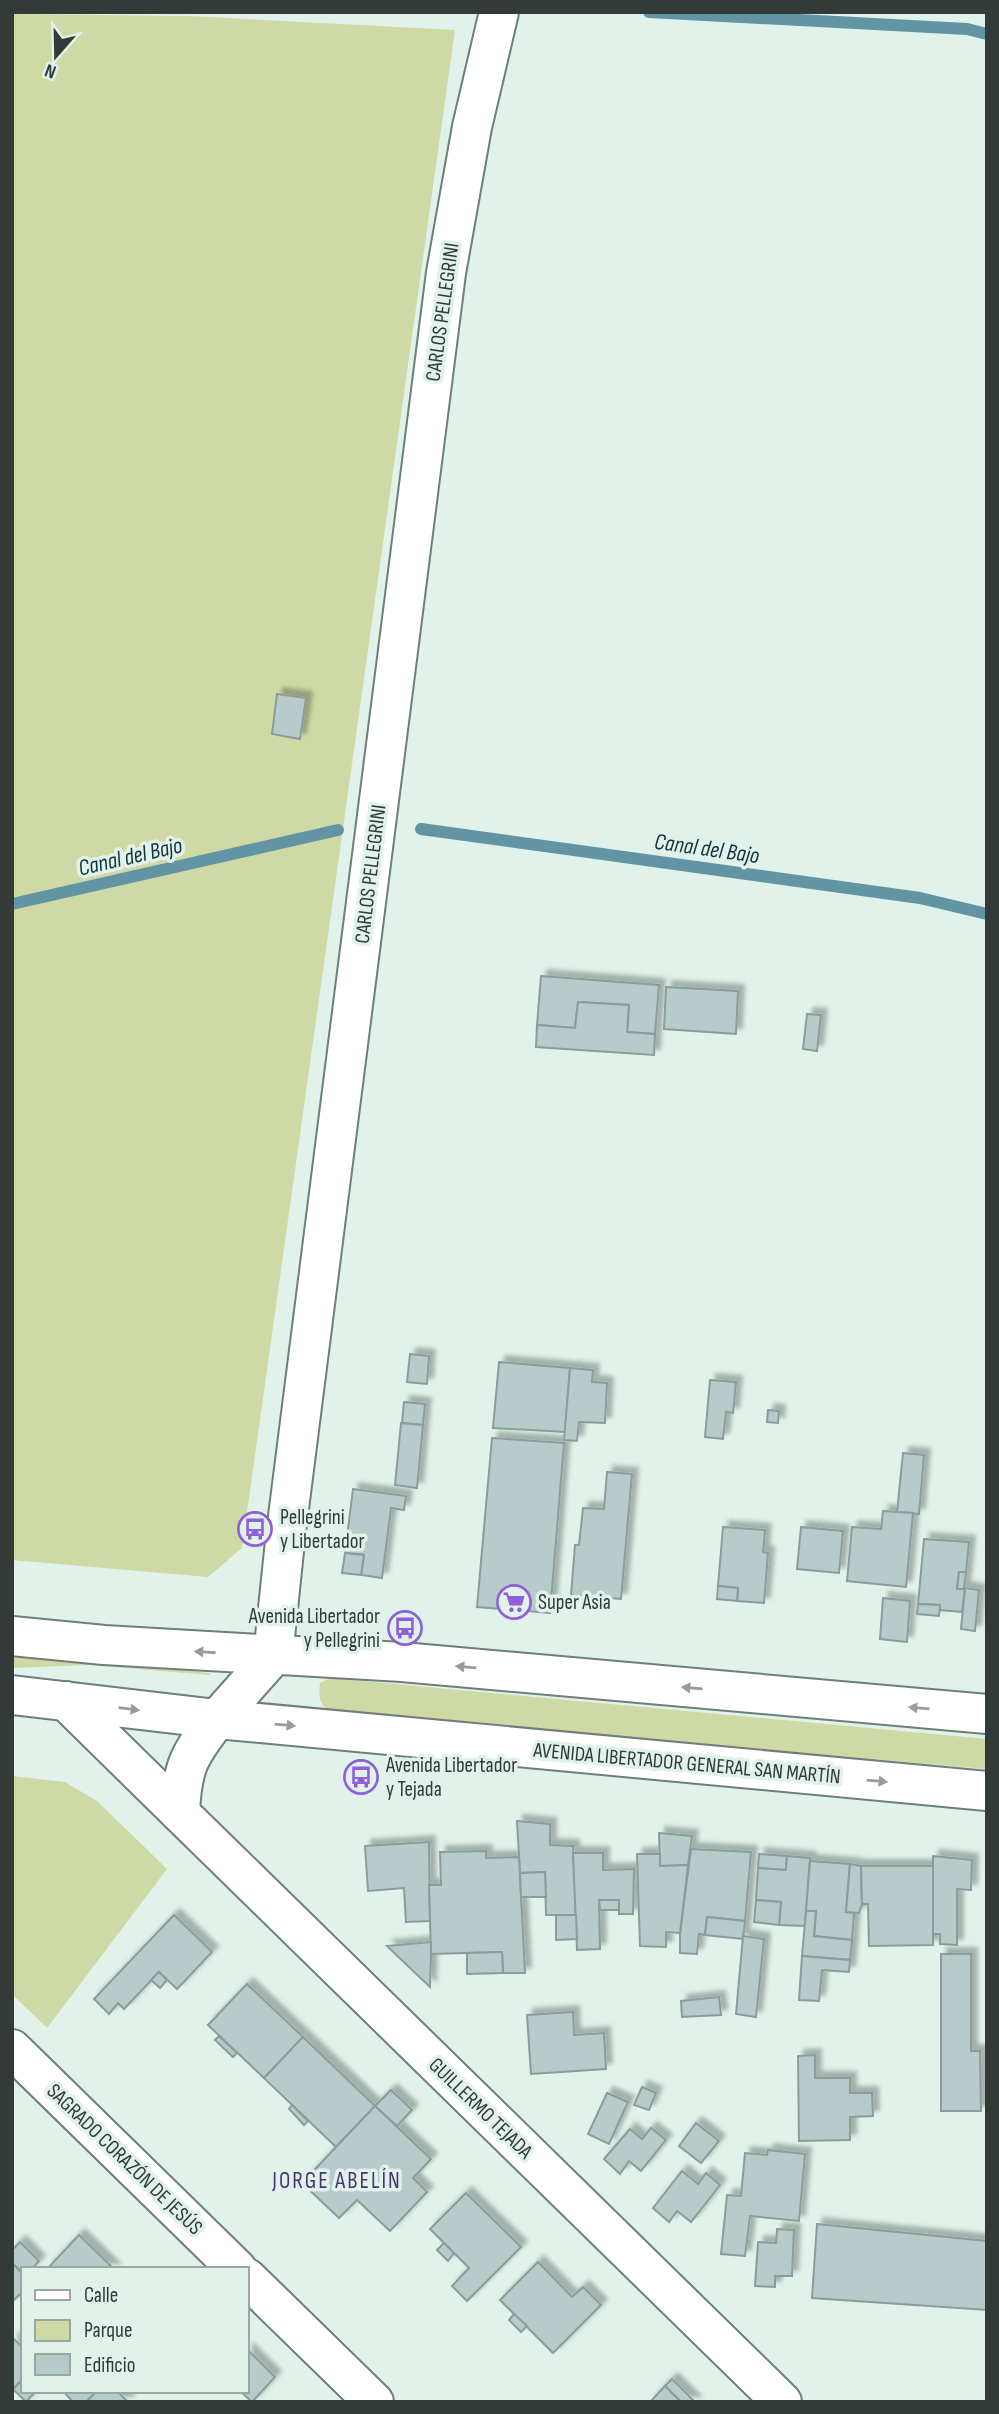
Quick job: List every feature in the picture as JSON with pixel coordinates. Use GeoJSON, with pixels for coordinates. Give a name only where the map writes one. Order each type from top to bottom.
{"type":"FeatureCollection","features":[{"type":"Feature","properties":{"kind":"main road","name":"CARLOS PELLEGRINI"},"geometry":{"type":"LineString","coordinates":[[273,1656],[286,1532],[446,273],[472,127],[497,19]]}},
{"type":"Feature","properties":{"kind":"main road"},"geometry":{"type":"LineString","coordinates":[[12,1636],[104,1645],[402,1662],[987,1714]]}},
{"type":"Feature","properties":{"kind":"main road"},"geometry":{"type":"LineString","coordinates":[[180,1813],[181,1789],[192,1750],[273,1656]]}},
{"type":"Feature","properties":{"kind":"main road","name":"AVENIDA LIBERTADOR GENERAL SAN MARTÍN"},"geometry":{"type":"LineString","coordinates":[[12,1695],[217,1719],[987,1791]]}},
{"type":"Feature","properties":{"kind":"main road","name":"GUILLERMO TEJADA"},"geometry":{"type":"LineString","coordinates":[[66,1701],[782,2402]]}},
{"type":"Feature","properties":{"kind":"main road","name":"SAGRADO CORAZÓN DE JESÚS"},"geometry":{"type":"LineString","coordinates":[[12,2049],[235,2267]]}},
{"type":"Feature","properties":{"kind":"main road"},"geometry":{"type":"LineString","coordinates":[[248,2279],[353,2395]]}},
{"type":"Feature","properties":{"kind":"green space"},"geometry":{"type":"Polygon","coordinates":[[[12,14],[190,16],[455,30],[242,1548],[208,1577],[12,1560],[12,14]]]}},
{"type":"Feature","properties":{"kind":"green space"},"geometry":{"type":"Polygon","coordinates":[[[12,1654],[210,1675],[90,1665],[12,1668],[12,1654]]]}},
{"type":"Feature","properties":{"kind":"green space"},"geometry":{"type":"Polygon","coordinates":[[[330,1678],[987,1739],[987,1769],[330,1711],[321,1702],[319,1691],[320,1683],[330,1678]]]}},
{"type":"Feature","properties":{"kind":"green space"},"geometry":{"type":"Polygon","coordinates":[[[12,1776],[65,1782],[97,1801],[167,1869],[47,2028],[12,1994],[12,1776]]]}},
{"type":"Feature","properties":{"kind":"building"},"geometry":{"type":"Polygon","coordinates":[[[277,694],[306,698],[300,739],[272,734],[277,694]]]}},
{"type":"Feature","properties":{"kind":"building"},"geometry":{"type":"Polygon","coordinates":[[[541,976],[659,985],[655,1034],[627,1032],[629,1005],[578,1002],[575,1028],[537,1025],[541,976]]]}},
{"type":"Feature","properties":{"kind":"building"},"geometry":{"type":"Polygon","coordinates":[[[666,987],[738,991],[736,1034],[664,1029],[666,987]]]}},
{"type":"Feature","properties":{"kind":"building"},"geometry":{"type":"Polygon","coordinates":[[[578,1002],[629,1005],[627,1032],[655,1034],[654,1055],[536,1047],[537,1025],[575,1028],[578,1002]]]}},
{"type":"Feature","properties":{"kind":"building"},"geometry":{"type":"Polygon","coordinates":[[[807,1014],[821,1015],[817,1051],[803,1049],[807,1014]]]}},
{"type":"Feature","properties":{"kind":"building"},"geometry":{"type":"Polygon","coordinates":[[[410,1354],[429,1356],[427,1384],[407,1382],[410,1354]]]}},
{"type":"Feature","properties":{"kind":"building"},"geometry":{"type":"Polygon","coordinates":[[[499,1362],[570,1368],[565,1432],[493,1428],[499,1362]]]}},
{"type":"Feature","properties":{"kind":"building"},"geometry":{"type":"Polygon","coordinates":[[[570,1368],[593,1370],[592,1382],[607,1383],[605,1423],[579,1422],[577,1441],[564,1440],[570,1368]]]}},
{"type":"Feature","properties":{"kind":"building"},"geometry":{"type":"Polygon","coordinates":[[[710,1380],[736,1382],[733,1413],[726,1412],[723,1439],[705,1437],[710,1380]]]}},
{"type":"Feature","properties":{"kind":"building"},"geometry":{"type":"Polygon","coordinates":[[[404,1402],[425,1404],[423,1425],[402,1423],[404,1402]]]}},
{"type":"Feature","properties":{"kind":"building"},"geometry":{"type":"Polygon","coordinates":[[[768,1410],[779,1411],[778,1423],[767,1422],[768,1410]]]}},
{"type":"Feature","properties":{"kind":"building"},"geometry":{"type":"Polygon","coordinates":[[[401,1423],[423,1425],[417,1488],[395,1485],[401,1423]]]}},
{"type":"Feature","properties":{"kind":"building"},"geometry":{"type":"Polygon","coordinates":[[[492,1438],[564,1443],[550,1613],[477,1607],[492,1438]]]}},
{"type":"Feature","properties":{"kind":"building"},"geometry":{"type":"Polygon","coordinates":[[[903,1453],[924,1455],[919,1514],[897,1512],[903,1453]]]}},
{"type":"Feature","properties":{"kind":"building"},"geometry":{"type":"Polygon","coordinates":[[[607,1472],[632,1474],[621,1599],[571,1595],[575,1545],[579,1545],[583,1508],[604,1509],[607,1472]]]}},
{"type":"Feature","properties":{"kind":"building"},"geometry":{"type":"Polygon","coordinates":[[[353,1489],[406,1496],[404,1510],[391,1508],[382,1578],[361,1575],[364,1555],[345,1553],[353,1489]]]}},
{"type":"Feature","properties":{"kind":"building"},"geometry":{"type":"Polygon","coordinates":[[[883,1511],[913,1513],[906,1587],[847,1581],[852,1527],[881,1529],[883,1511]]]}},
{"type":"Feature","properties":{"kind":"building"},"geometry":{"type":"Polygon","coordinates":[[[723,1527],[765,1530],[763,1552],[768,1553],[764,1603],[737,1601],[738,1588],[718,1586],[723,1527]]]}},
{"type":"Feature","properties":{"kind":"building"},"geometry":{"type":"Polygon","coordinates":[[[801,1527],[843,1531],[839,1573],[797,1569],[801,1527]]]}},
{"type":"Feature","properties":{"kind":"building"},"geometry":{"type":"Polygon","coordinates":[[[924,1539],[969,1542],[966,1572],[959,1572],[957,1589],[965,1589],[962,1612],[940,1610],[940,1605],[918,1604],[924,1539]]]}},
{"type":"Feature","properties":{"kind":"building"},"geometry":{"type":"Polygon","coordinates":[[[345,1553],[364,1555],[361,1575],[342,1573],[345,1553]]]}},
{"type":"Feature","properties":{"kind":"building"},"geometry":{"type":"Polygon","coordinates":[[[959,1572],[966,1572],[964,1588],[979,1590],[975,1631],[961,1629],[965,1589],[957,1589],[959,1572]]]}},
{"type":"Feature","properties":{"kind":"building"},"geometry":{"type":"Polygon","coordinates":[[[718,1586],[738,1588],[737,1601],[717,1599],[718,1586]]]}},
{"type":"Feature","properties":{"kind":"building"},"geometry":{"type":"Polygon","coordinates":[[[883,1598],[910,1601],[907,1642],[880,1639],[883,1598]]]}},
{"type":"Feature","properties":{"kind":"building"},"geometry":{"type":"Polygon","coordinates":[[[918,1604],[940,1605],[939,1616],[917,1614],[918,1604]]]}},
{"type":"Feature","properties":{"kind":"building"},"geometry":{"type":"Polygon","coordinates":[[[517,1821],[550,1824],[550,1845],[573,1846],[576,1915],[546,1915],[545,1872],[520,1873],[517,1821]]]}},
{"type":"Feature","properties":{"kind":"building"},"geometry":{"type":"Polygon","coordinates":[[[659,1833],[692,1836],[688,1865],[660,1866],[659,1833]]]}},
{"type":"Feature","properties":{"kind":"building"},"geometry":{"type":"Polygon","coordinates":[[[429,1842],[430,1921],[406,1922],[404,1888],[368,1891],[365,1846],[429,1842]]]}},
{"type":"Feature","properties":{"kind":"building"},"geometry":{"type":"Polygon","coordinates":[[[691,1849],[751,1852],[745,1921],[707,1917],[705,1935],[699,1934],[697,1954],[680,1953],[680,1933],[691,1849]]]}},
{"type":"Feature","properties":{"kind":"building"},"geometry":{"type":"Polygon","coordinates":[[[486,1851],[486,1858],[519,1857],[525,1973],[503,1973],[502,1952],[431,1954],[429,1885],[441,1885],[440,1852],[486,1851]]]}},
{"type":"Feature","properties":{"kind":"building"},"geometry":{"type":"Polygon","coordinates":[[[573,1853],[603,1853],[603,1870],[634,1869],[633,1914],[619,1914],[619,1900],[599,1900],[600,1949],[577,1950],[573,1853]]]}},
{"type":"Feature","properties":{"kind":"building"},"geometry":{"type":"Polygon","coordinates":[[[637,1854],[660,1854],[660,1866],[688,1865],[680,1933],[666,1932],[666,1947],[640,1946],[637,1854]]]}},
{"type":"Feature","properties":{"kind":"building"},"geometry":{"type":"Polygon","coordinates":[[[759,1854],[787,1856],[786,1870],[758,1868],[759,1854]]]}},
{"type":"Feature","properties":{"kind":"building"},"geometry":{"type":"Polygon","coordinates":[[[787,1856],[810,1858],[805,1926],[779,1925],[781,1902],[756,1900],[758,1868],[786,1870],[787,1856]]]}},
{"type":"Feature","properties":{"kind":"building"},"geometry":{"type":"Polygon","coordinates":[[[933,1856],[972,1860],[971,1890],[957,1889],[957,1945],[940,1944],[940,1934],[933,1934],[933,1856]]]}},
{"type":"Feature","properties":{"kind":"building"},"geometry":{"type":"Polygon","coordinates":[[[810,1861],[850,1864],[846,1912],[854,1913],[852,1940],[814,1936],[816,1911],[806,1911],[810,1861]]]}},
{"type":"Feature","properties":{"kind":"building"},"geometry":{"type":"Polygon","coordinates":[[[850,1864],[861,1866],[862,1904],[859,1913],[846,1912],[850,1864]]]}},
{"type":"Feature","properties":{"kind":"building"},"geometry":{"type":"Polygon","coordinates":[[[861,1866],[933,1866],[933,1945],[869,1946],[868,1904],[862,1904],[861,1866]]]}},
{"type":"Feature","properties":{"kind":"building"},"geometry":{"type":"Polygon","coordinates":[[[545,1872],[546,1897],[521,1897],[520,1873],[545,1872]]]}},
{"type":"Feature","properties":{"kind":"building"},"geometry":{"type":"Polygon","coordinates":[[[599,1900],[619,1900],[619,1910],[600,1910],[599,1900]]]}},
{"type":"Feature","properties":{"kind":"building"},"geometry":{"type":"Polygon","coordinates":[[[756,1900],[781,1902],[779,1925],[754,1922],[756,1900]]]}},
{"type":"Feature","properties":{"kind":"building"},"geometry":{"type":"Polygon","coordinates":[[[806,1911],[816,1911],[814,1936],[852,1940],[850,1960],[802,1956],[806,1911]]]}},
{"type":"Feature","properties":{"kind":"building"},"geometry":{"type":"Polygon","coordinates":[[[174,1915],[212,1952],[177,1989],[159,1972],[124,2009],[118,2003],[109,2014],[94,1999],[174,1915]]]}},
{"type":"Feature","properties":{"kind":"building"},"geometry":{"type":"Polygon","coordinates":[[[556,1915],[576,1915],[577,1939],[556,1940],[556,1915]]]}},
{"type":"Feature","properties":{"kind":"building"},"geometry":{"type":"Polygon","coordinates":[[[707,1917],[745,1921],[743,1939],[705,1935],[707,1917]]]}},
{"type":"Feature","properties":{"kind":"building"},"geometry":{"type":"Polygon","coordinates":[[[743,1936],[764,1939],[756,2017],[736,2014],[743,1936]]]}},
{"type":"Feature","properties":{"kind":"building"},"geometry":{"type":"Polygon","coordinates":[[[431,1942],[431,1954],[430,1987],[387,1946],[431,1942]]]}},
{"type":"Feature","properties":{"kind":"building"},"geometry":{"type":"Polygon","coordinates":[[[502,1952],[503,1973],[467,1974],[467,1953],[502,1952]]]}},
{"type":"Feature","properties":{"kind":"building"},"geometry":{"type":"Polygon","coordinates":[[[941,1954],[971,1954],[971,2051],[980,2051],[981,2111],[941,2111],[941,1954]]]}},
{"type":"Feature","properties":{"kind":"building"},"geometry":{"type":"Polygon","coordinates":[[[802,1956],[850,1960],[849,1972],[822,1970],[819,2001],[799,2000],[802,1956]]]}},
{"type":"Feature","properties":{"kind":"building"},"geometry":{"type":"Polygon","coordinates":[[[159,1972],[167,1980],[160,1988],[151,1980],[159,1972]]]}},
{"type":"Feature","properties":{"kind":"building"},"geometry":{"type":"Polygon","coordinates":[[[247,1984],[303,2037],[264,2078],[208,2025],[247,1984]]]}},
{"type":"Feature","properties":{"kind":"building"},"geometry":{"type":"Polygon","coordinates":[[[719,1997],[721,2015],[682,2017],[681,2001],[719,1997]]]}},
{"type":"Feature","properties":{"kind":"building"},"geometry":{"type":"Polygon","coordinates":[[[573,2012],[574,2035],[604,2033],[606,2069],[531,2074],[527,2015],[573,2012]]]}},
{"type":"Feature","properties":{"kind":"building"},"geometry":{"type":"Polygon","coordinates":[[[219,2036],[237,2053],[233,2057],[215,2040],[219,2036]]]}},
{"type":"Feature","properties":{"kind":"building"},"geometry":{"type":"Polygon","coordinates":[[[303,2037],[375,2106],[336,2147],[264,2078],[303,2037]]]}},
{"type":"Feature","properties":{"kind":"building"},"geometry":{"type":"Polygon","coordinates":[[[815,2055],[815,2078],[850,2078],[850,2093],[872,2093],[873,2116],[850,2117],[850,2140],[799,2141],[798,2056],[815,2055]]]}},
{"type":"Feature","properties":{"kind":"building"},"geometry":{"type":"Polygon","coordinates":[[[642,2087],[656,2093],[649,2110],[634,2105],[642,2087]]]}},
{"type":"Feature","properties":{"kind":"building"},"geometry":{"type":"Polygon","coordinates":[[[391,2090],[412,2110],[397,2126],[375,2106],[391,2090]]]}},
{"type":"Feature","properties":{"kind":"building"},"geometry":{"type":"Polygon","coordinates":[[[607,2093],[628,2102],[609,2144],[588,2134],[607,2093]]]}},
{"type":"Feature","properties":{"kind":"building"},"geometry":{"type":"Polygon","coordinates":[[[292,2105],[308,2121],[304,2125],[289,2109],[292,2105]]]}},
{"type":"Feature","properties":{"kind":"building"},"geometry":{"type":"Polygon","coordinates":[[[375,2106],[431,2159],[413,2178],[427,2192],[390,2231],[357,2200],[339,2218],[302,2183],[375,2106]]]}},
{"type":"Feature","properties":{"kind":"building"},"geometry":{"type":"Polygon","coordinates":[[[696,2123],[719,2141],[701,2163],[679,2146],[696,2123]]]}},
{"type":"Feature","properties":{"kind":"building"},"geometry":{"type":"Polygon","coordinates":[[[651,2128],[666,2140],[641,2171],[629,2161],[620,2174],[604,2159],[630,2129],[642,2139],[651,2128]]]}},
{"type":"Feature","properties":{"kind":"building"},"geometry":{"type":"Polygon","coordinates":[[[768,2150],[805,2154],[799,2221],[750,2216],[745,2256],[721,2254],[727,2195],[741,2196],[745,2153],[767,2155],[768,2150]]]}},
{"type":"Feature","properties":{"kind":"building"},"geometry":{"type":"Polygon","coordinates":[[[682,2171],[698,2184],[706,2173],[720,2185],[691,2222],[677,2211],[669,2222],[653,2208],[682,2171]]]}},
{"type":"Feature","properties":{"kind":"building"},"geometry":{"type":"Polygon","coordinates":[[[466,2193],[521,2247],[467,2301],[452,2286],[469,2268],[430,2229],[466,2193]]]}},
{"type":"Feature","properties":{"kind":"building"},"geometry":{"type":"Polygon","coordinates":[[[817,2224],[987,2241],[987,2310],[812,2298],[817,2224]]]}},
{"type":"Feature","properties":{"kind":"building"},"geometry":{"type":"Polygon","coordinates":[[[777,2229],[794,2230],[792,2276],[775,2276],[775,2287],[755,2286],[758,2242],[776,2243],[777,2229]]]}},
{"type":"Feature","properties":{"kind":"building"},"geometry":{"type":"Polygon","coordinates":[[[79,2235],[112,2267],[49,2267],[79,2235]]]}},
{"type":"Feature","properties":{"kind":"building"},"geometry":{"type":"Polygon","coordinates":[[[20,2242],[39,2261],[34,2267],[21,2267],[21,2272],[12,2263],[12,2250],[20,2242]]]}},
{"type":"Feature","properties":{"kind":"building"},"geometry":{"type":"Polygon","coordinates":[[[444,2243],[454,2253],[448,2261],[437,2250],[444,2243]]]}},
{"type":"Feature","properties":{"kind":"building"},"geometry":{"type":"Polygon","coordinates":[[[538,2262],[572,2297],[583,2287],[601,2305],[553,2353],[500,2300],[538,2262]]]}},
{"type":"Feature","properties":{"kind":"building"},"geometry":{"type":"Polygon","coordinates":[[[12,2263],[21,2272],[21,2293],[12,2302],[12,2263]]]}},
{"type":"Feature","properties":{"kind":"building"},"geometry":{"type":"Polygon","coordinates":[[[514,2314],[527,2326],[521,2332],[509,2320],[514,2314]]]}},
{"type":"Feature","properties":{"kind":"building"},"geometry":{"type":"Polygon","coordinates":[[[13,2338],[21,2346],[21,2381],[12,2390],[13,2338]]]}},
{"type":"Feature","properties":{"kind":"building"},"geometry":{"type":"Polygon","coordinates":[[[248,2350],[275,2377],[252,2402],[242,2393],[248,2393],[248,2350]]]}},
{"type":"Feature","properties":{"kind":"building"},"geometry":{"type":"Polygon","coordinates":[[[672,2379],[695,2402],[681,2402],[665,2386],[672,2379]]]}},
{"type":"Feature","properties":{"kind":"building"},"geometry":{"type":"Polygon","coordinates":[[[21,2381],[21,2393],[34,2393],[26,2402],[13,2389],[21,2381]]]}},
{"type":"Feature","properties":{"kind":"building"},"geometry":{"type":"Polygon","coordinates":[[[665,2386],[681,2402],[650,2402],[665,2386]]]}},
{"type":"Feature","properties":{"kind":"building"},"geometry":{"type":"Polygon","coordinates":[[[65,2393],[95,2393],[86,2402],[73,2402],[65,2393]]]}},
{"type":"Feature","properties":{"kind":"building"},"geometry":{"type":"Polygon","coordinates":[[[95,2393],[119,2393],[128,2402],[86,2402],[95,2393]]]}},
{"type":"Feature","properties":{"kind":"waterway"},"geometry":{"type":"LineString","coordinates":[[649,12],[967,29],[987,34]]}},
{"type":"Feature","properties":{"kind":"waterway","name":"Canal del Bajo"},"geometry":{"type":"LineString","coordinates":[[421,829],[920,898],[987,914]]}},
{"type":"Feature","properties":{"kind":"waterway","name":"Canal del Bajo"},"geometry":{"type":"LineString","coordinates":[[12,904],[338,830]]}},
{"type":"Feature","properties":{"kind":"place","name":"Pellegrini y Libertador"},"geometry":{"type":"Point","coordinates":[255,1529]}},
{"type":"Feature","properties":{"kind":"place","name":"Super Asia"},"geometry":{"type":"Point","coordinates":[514,1602]}},
{"type":"Feature","properties":{"kind":"place","name":"Avenida Libertador y Pellegrini"},"geometry":{"type":"Point","coordinates":[405,1628]}},
{"type":"Feature","properties":{"kind":"place","name":"Avenida Libertador y Tejada"},"geometry":{"type":"Point","coordinates":[361,1777]}},
{"type":"Feature","properties":{"kind":"district","name":"JORGE ABELÍN"},"geometry":{"type":"Point","coordinates":[337,2180]}}]}
